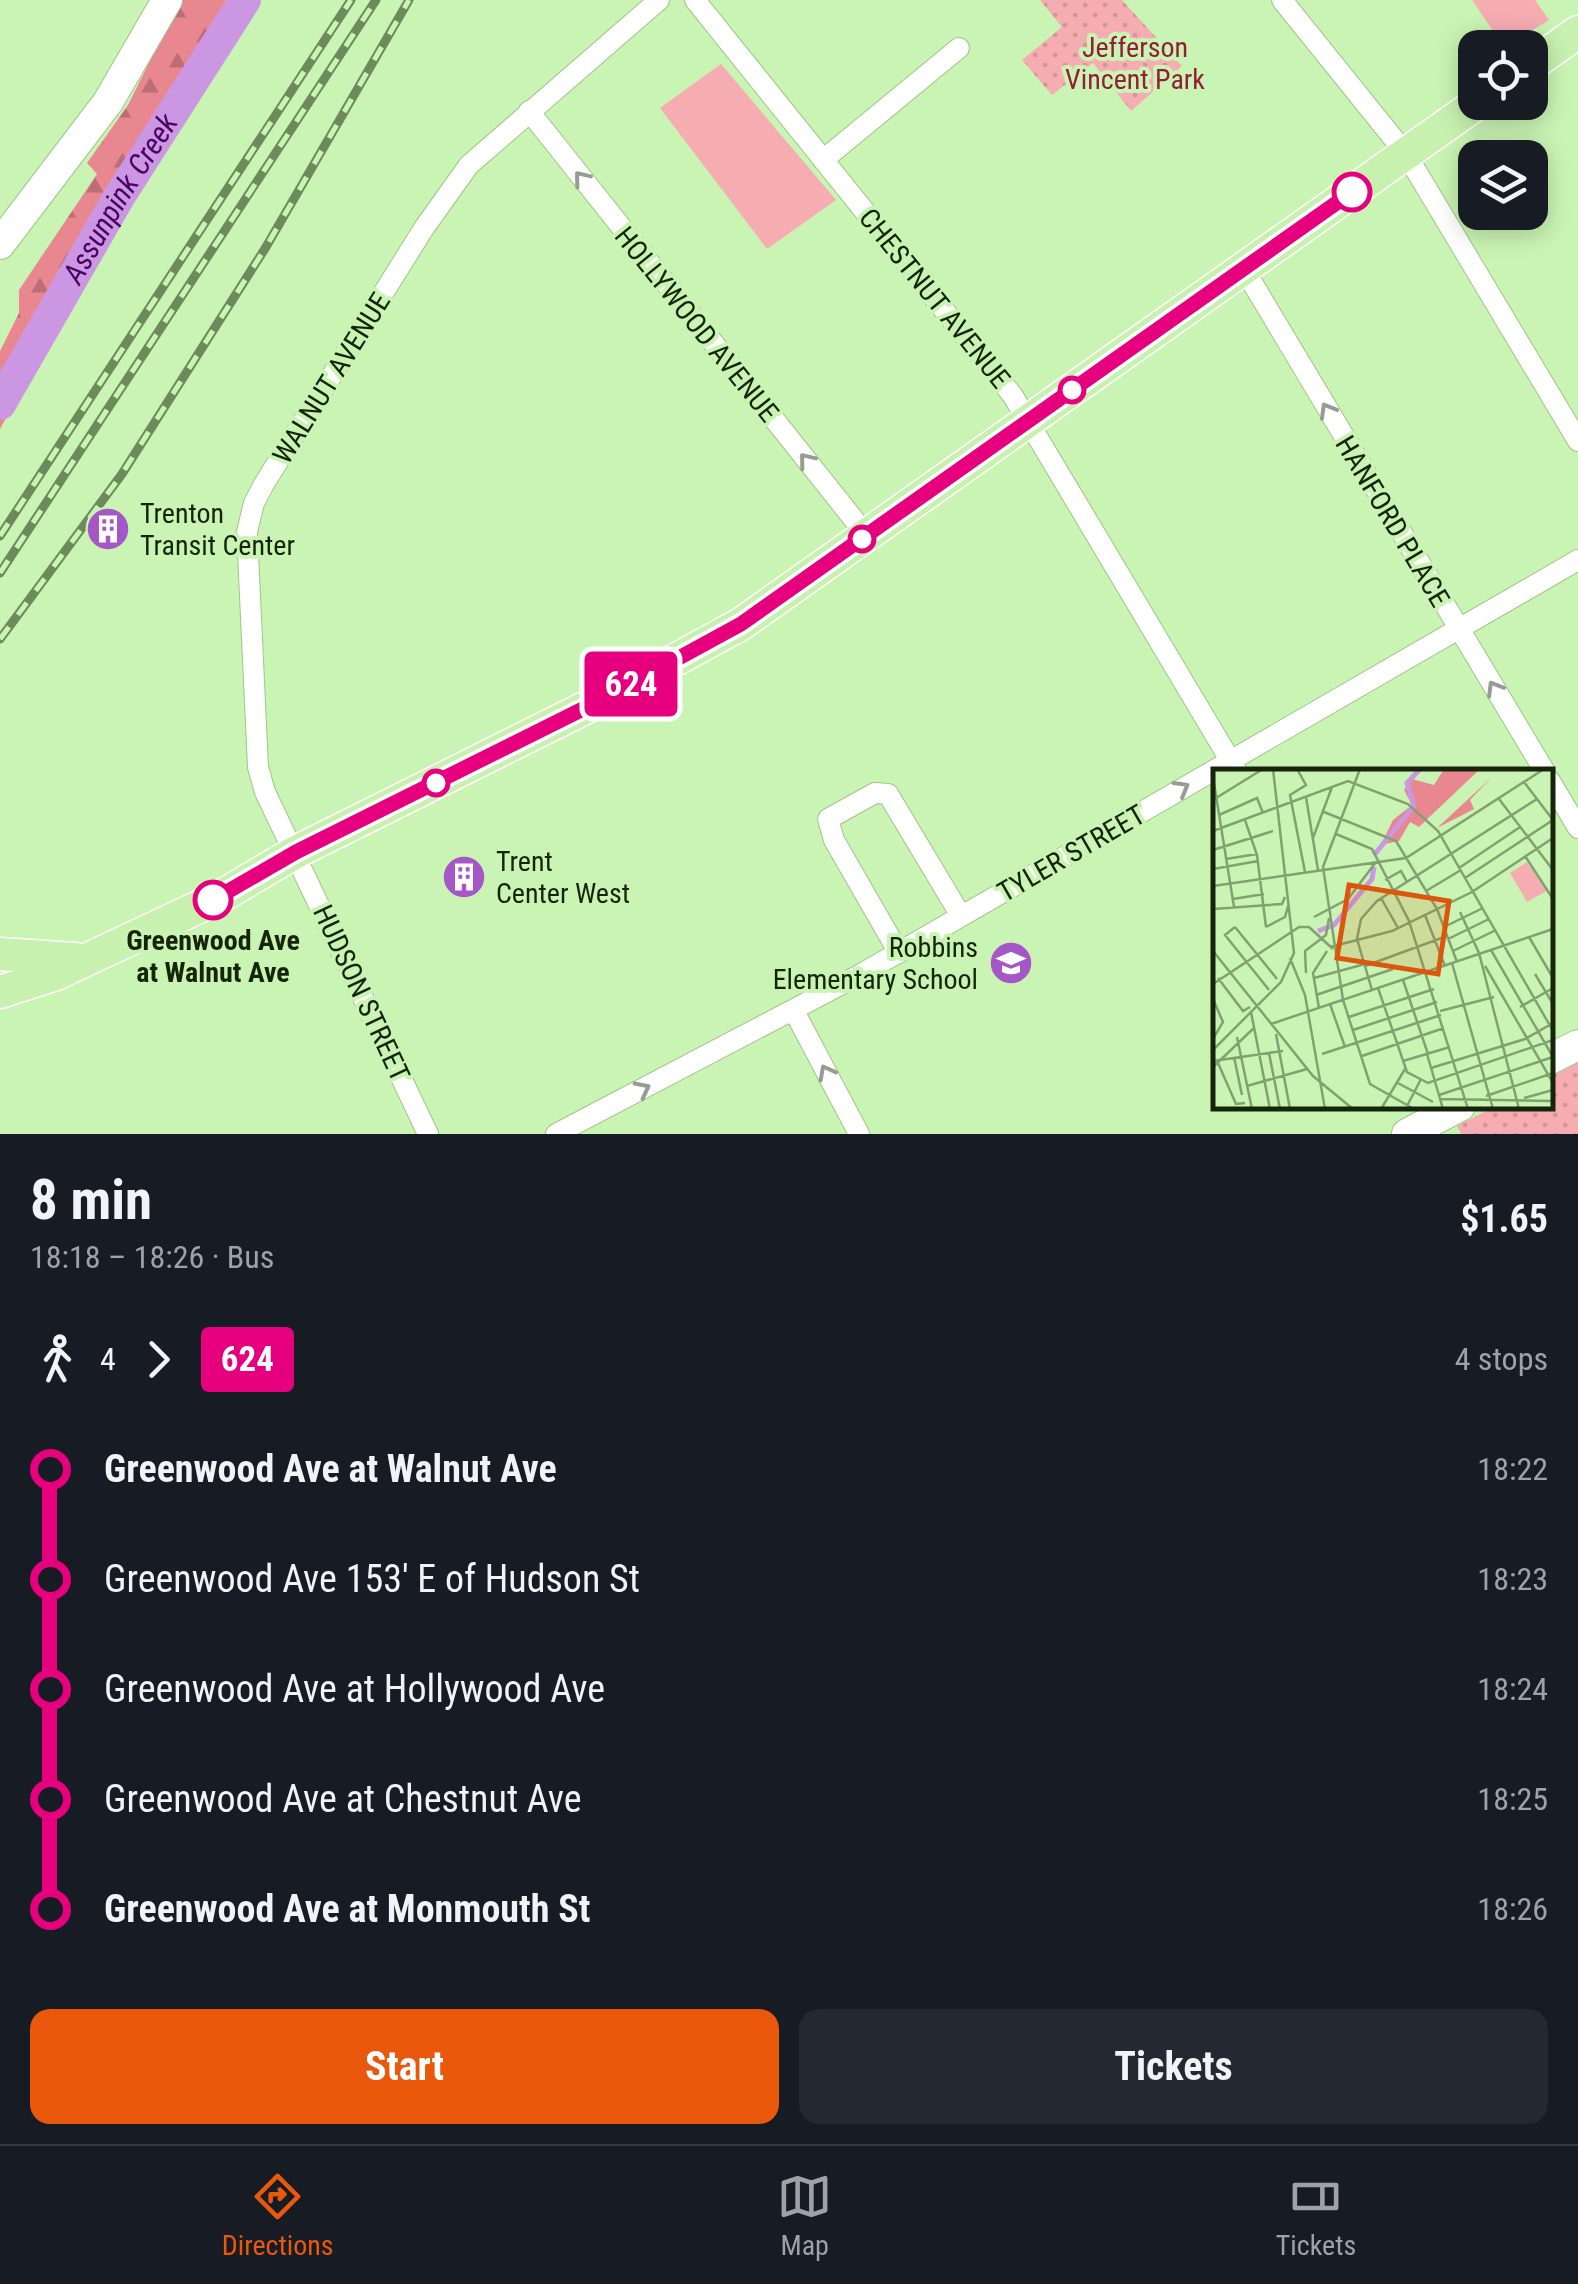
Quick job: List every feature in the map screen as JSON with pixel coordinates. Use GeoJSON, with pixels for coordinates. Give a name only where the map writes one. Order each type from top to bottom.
{"type":"FeatureCollection","features":[{"type":"Feature","properties":{"kind":"main road"},"geometry":{"type":"LineString","coordinates":[[1548,53],[1578,32]]}},
{"type":"Feature","properties":{"kind":"main road"},"geometry":{"type":"LineString","coordinates":[[0,992],[56,974],[218,898],[296,852],[611,695],[741,624],[1458,116]]}},
{"type":"Feature","properties":{"kind":"main road"},"geometry":{"type":"LineString","coordinates":[[0,954],[84,960]]}},
{"type":"Feature","properties":{"kind":"street"},"geometry":{"type":"LineString","coordinates":[[0,244],[108,102],[166,0]]}},
{"type":"Feature","properties":{"kind":"street","name":"WALNUT AVENUE"},"geometry":{"type":"LineString","coordinates":[[296,852],[265,792],[255,749],[248,566],[254,503],[469,165],[659,0]]}},
{"type":"Feature","properties":{"kind":"street","name":"CHESTNUT AVENUE"},"geometry":{"type":"LineString","coordinates":[[695,0],[1029,420],[1234,766]]}},
{"type":"Feature","properties":{"kind":"street"},"geometry":{"type":"LineString","coordinates":[[1282,0],[1406,154],[1570,406],[1578,441]]}},
{"type":"Feature","properties":{"kind":"street"},"geometry":{"type":"LineString","coordinates":[[823,160],[959,48]]}},
{"type":"Feature","properties":{"kind":"street","name":"HOLLYWOOD AVENUE"},"geometry":{"type":"LineString","coordinates":[[529,111],[866,536]]}},
{"type":"Feature","properties":{"kind":"street","name":"HANFORD PLACE"},"geometry":{"type":"LineString","coordinates":[[1244,270],[1543,769]]}},
{"type":"Feature","properties":{"kind":"street","name":"TYLER STREET"},"geometry":{"type":"LineString","coordinates":[[1234,766],[1578,560]]}},
{"type":"Feature","properties":{"kind":"street","name":"TYLER STREET"},"geometry":{"type":"LineString","coordinates":[[556,1134],[794,1011],[1213,778]]}},
{"type":"Feature","properties":{"kind":"street"},"geometry":{"type":"LineString","coordinates":[[1553,786],[1578,828]]}},
{"type":"Feature","properties":{"kind":"street"},"geometry":{"type":"LineString","coordinates":[[899,952],[834,840],[828,819],[876,793],[888,794],[961,916]]}},
{"type":"Feature","properties":{"kind":"street","name":"HUDSON STREET"},"geometry":{"type":"LineString","coordinates":[[296,852],[428,1134]]}},
{"type":"Feature","properties":{"kind":"street"},"geometry":{"type":"LineString","coordinates":[[794,1011],[859,1134]]}},
{"type":"Feature","properties":{"kind":"street"},"geometry":{"type":"LineString","coordinates":[[1553,1057],[1578,1044]]}},
{"type":"Feature","properties":{"kind":"street"},"geometry":{"type":"LineString","coordinates":[[1407,1134],[1444,1116]]}},
{"type":"Feature","properties":{"kind":"green space"},"geometry":{"type":"Polygon","coordinates":[[[180,0],[259,0],[109,231],[0,429],[0,351],[19,313],[19,290],[97,174],[87,163],[128,105],[180,0]]]}},
{"type":"Feature","properties":{"kind":"green space","name":"Jefferson Vincent Park"},"geometry":{"type":"Polygon","coordinates":[[[1040,0],[1122,0],[1182,66],[1131,111],[1093,63],[1052,95],[1022,60],[1062,27],[1040,0]]]}},
{"type":"Feature","properties":{"kind":"green space"},"geometry":{"type":"Polygon","coordinates":[[[1472,0],[1535,0],[1549,20],[1532,30],[1492,30],[1472,0]]]}},
{"type":"Feature","properties":{"kind":"green space"},"geometry":{"type":"Polygon","coordinates":[[[721,64],[836,200],[767,249],[660,108],[721,64]]]}},
{"type":"Feature","properties":{"kind":"green space"},"geometry":{"type":"Polygon","coordinates":[[[1578,1062],[1578,1134],[1461,1134],[1457,1126],[1490,1109],[1553,1109],[1553,1076],[1578,1062]]]}},
{"type":"Feature","properties":{"kind":"waterway","name":"Assunpink Creek"},"geometry":{"type":"LineString","coordinates":[[0,404],[119,197],[245,0]]}},
{"type":"Feature","properties":{"kind":"railway"},"geometry":{"type":"LineString","coordinates":[[0,536],[351,0]]}},
{"type":"Feature","properties":{"kind":"railway"},"geometry":{"type":"LineString","coordinates":[[0,573],[376,0]]}},
{"type":"Feature","properties":{"kind":"railway"},"geometry":{"type":"LineString","coordinates":[[0,639],[122,474],[266,247],[409,0]]}},
{"type":"Feature","properties":{"kind":"bus line","name":"624"},"geometry":{"type":"LineString","coordinates":[[213,900],[296,852],[611,695],[741,624],[1352,192]]}},
{"type":"Feature","properties":{"kind":"place","name":"Trenton Transit Center"},"geometry":{"type":"Point","coordinates":[108,529]}},
{"type":"Feature","properties":{"kind":"place","name":"Trent Center West"},"geometry":{"type":"Point","coordinates":[464,877]}},
{"type":"Feature","properties":{"kind":"place","name":"Greenwood Ave at Walnut Ave"},"geometry":{"type":"Point","coordinates":[213,900]}},
{"type":"Feature","properties":{"kind":"place","name":"Robbins Elementary School"},"geometry":{"type":"Point","coordinates":[1011,963]}}]}
